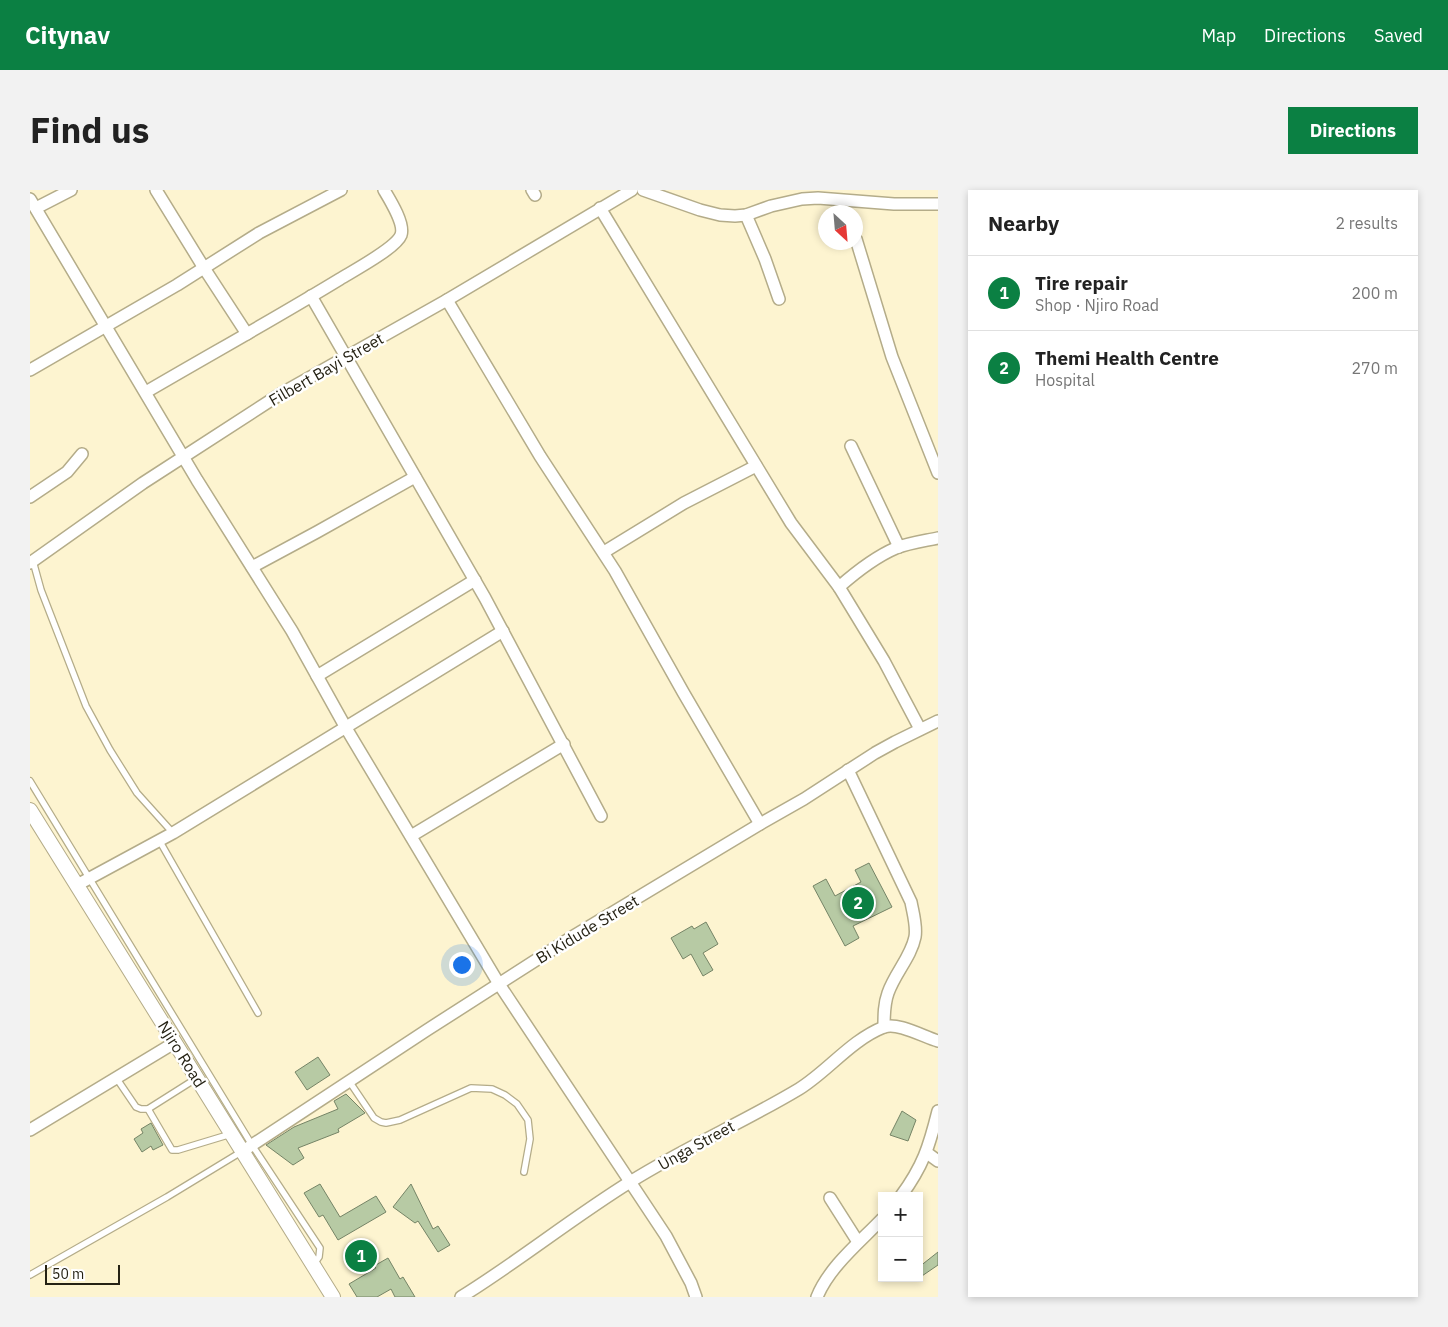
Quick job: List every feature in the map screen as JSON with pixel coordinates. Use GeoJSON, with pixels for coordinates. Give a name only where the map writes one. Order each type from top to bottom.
{"type":"FeatureCollection","features":[{"type":"Feature","properties":{"kind":"street"},"geometry":{"type":"LineString","coordinates":[[71,190],[33,204],[184,457],[287,624],[346,728],[499,984],[666,1236],[691,1283],[696,1297]]}},
{"type":"Feature","properties":{"kind":"street"},"geometry":{"type":"LineString","coordinates":[[156,190],[204,268],[248,334]]}},
{"type":"Feature","properties":{"kind":"street"},"geometry":{"type":"LineString","coordinates":[[30,370],[204,268],[259,233],[341,190]]}},
{"type":"Feature","properties":{"kind":"street"},"geometry":{"type":"LineString","coordinates":[[146,392],[248,334],[397,242],[401,236],[402,229],[384,190]]}},
{"type":"Feature","properties":{"kind":"street","name":"Filbert Bayi Street"},"geometry":{"type":"LineString","coordinates":[[31,562],[129,492],[282,393],[447,300],[632,190]]}},
{"type":"Feature","properties":{"kind":"street"},"geometry":{"type":"LineString","coordinates":[[643,190],[720,215],[746,215],[802,194],[818,198],[894,204],[938,204]]}},
{"type":"Feature","properties":{"kind":"street"},"geometry":{"type":"LineString","coordinates":[[845,200],[846,205]]}},
{"type":"Feature","properties":{"kind":"street"},"geometry":{"type":"LineString","coordinates":[[600,208],[791,523],[839,587],[884,661],[920,729]]}},
{"type":"Feature","properties":{"kind":"street"},"geometry":{"type":"LineString","coordinates":[[746,215],[765,259],[778,299]]}},
{"type":"Feature","properties":{"kind":"street"},"geometry":{"type":"LineString","coordinates":[[859,250],[892,357],[938,473]]}},
{"type":"Feature","properties":{"kind":"street"},"geometry":{"type":"LineString","coordinates":[[311,296],[475,580],[601,816]]}},
{"type":"Feature","properties":{"kind":"street"},"geometry":{"type":"LineString","coordinates":[[447,300],[540,456],[604,552],[760,824]]}},
{"type":"Feature","properties":{"kind":"street"},"geometry":{"type":"LineString","coordinates":[[851,446],[898,547]]}},
{"type":"Feature","properties":{"kind":"street"},"geometry":{"type":"LineString","coordinates":[[30,497],[67,472],[82,454]]}},
{"type":"Feature","properties":{"kind":"street"},"geometry":{"type":"LineString","coordinates":[[604,552],[684,503],[756,466]]}},
{"type":"Feature","properties":{"kind":"street"},"geometry":{"type":"LineString","coordinates":[[252,567],[415,477]]}},
{"type":"Feature","properties":{"kind":"street"},"geometry":{"type":"LineString","coordinates":[[839,587],[856,572],[898,547],[938,538]]}},
{"type":"Feature","properties":{"kind":"street"},"geometry":{"type":"LineString","coordinates":[[317,676],[475,580]]}},
{"type":"Feature","properties":{"kind":"street"},"geometry":{"type":"LineString","coordinates":[[83,882],[173,833],[503,631]]}},
{"type":"Feature","properties":{"kind":"street","name":"Bi Kidude Street"},"geometry":{"type":"LineString","coordinates":[[248,1148],[572,937],[760,824],[804,800],[848,770],[895,742],[938,721]]}},
{"type":"Feature","properties":{"kind":"street"},"geometry":{"type":"LineString","coordinates":[[411,836],[564,744]]}},
{"type":"Feature","properties":{"kind":"street"},"geometry":{"type":"LineString","coordinates":[[848,770],[910,902],[914,916],[916,934],[912,948],[888,992],[884,1007],[884,1027],[900,1026],[918,1035],[938,1041]]}},
{"type":"Feature","properties":{"kind":"street","name":"Njiro Road"},"geometry":{"type":"LineString","coordinates":[[30,810],[83,882],[174,1043],[232,1134],[248,1148],[333,1297]]}},
{"type":"Feature","properties":{"kind":"street","name":"Unga Street"},"geometry":{"type":"LineString","coordinates":[[462,1297],[631,1181],[802,1087],[865,1038],[884,1027]]}},
{"type":"Feature","properties":{"kind":"street"},"geometry":{"type":"LineString","coordinates":[[30,1130],[174,1043]]}},
{"type":"Feature","properties":{"kind":"street"},"geometry":{"type":"LineString","coordinates":[[903,1192],[917,1172],[927,1153],[938,1111]]}},
{"type":"Feature","properties":{"kind":"street"},"geometry":{"type":"LineString","coordinates":[[927,1153],[938,1161]]}},
{"type":"Feature","properties":{"kind":"street"},"geometry":{"type":"LineString","coordinates":[[830,1198],[858,1242]]}},
{"type":"Feature","properties":{"kind":"street"},"geometry":{"type":"LineString","coordinates":[[817,1297],[827,1280],[858,1242],[878,1223]]}},
{"type":"Feature","properties":{"kind":"lane"},"geometry":{"type":"LineString","coordinates":[[31,562],[40,590],[86,706],[110,750],[137,793],[173,833]]}},
{"type":"Feature","properties":{"kind":"lane"},"geometry":{"type":"LineString","coordinates":[[30,781],[83,882],[248,1148],[167,1197],[30,1275]]}},
{"type":"Feature","properties":{"kind":"lane"},"geometry":{"type":"LineString","coordinates":[[159,840],[258,1013]]}},
{"type":"Feature","properties":{"kind":"lane"},"geometry":{"type":"LineString","coordinates":[[117,1079],[136,1107],[148,1109],[197,1078]]}},
{"type":"Feature","properties":{"kind":"lane"},"geometry":{"type":"LineString","coordinates":[[349,1081],[374,1118],[386,1124],[400,1120],[471,1088],[492,1089],[505,1095],[517,1104],[528,1120],[530,1139],[524,1172]]}},
{"type":"Feature","properties":{"kind":"lane"},"geometry":{"type":"LineString","coordinates":[[148,1109],[172,1150],[178,1150],[232,1134]]}},
{"type":"Feature","properties":{"kind":"building"},"geometry":{"type":"Polygon","coordinates":[[[869,863],[892,907],[853,926],[859,938],[845,946],[813,886],[826,879],[835,896],[861,882],[855,870],[869,863]]]}},
{"type":"Feature","properties":{"kind":"building"},"geometry":{"type":"Polygon","coordinates":[[[706,922],[718,944],[703,953],[713,970],[703,976],[691,954],[683,959],[671,938],[692,926],[694,929],[706,922]]]}},
{"type":"Feature","properties":{"kind":"building"},"geometry":{"type":"Polygon","coordinates":[[[318,1057],[330,1075],[307,1090],[295,1072],[318,1057]]]}},
{"type":"Feature","properties":{"kind":"building"},"geometry":{"type":"Polygon","coordinates":[[[346,1094],[365,1113],[338,1129],[339,1132],[298,1148],[304,1158],[293,1165],[266,1145],[294,1127],[338,1109],[334,1101],[346,1094]]]}},
{"type":"Feature","properties":{"kind":"building"},"geometry":{"type":"Polygon","coordinates":[[[902,1111],[916,1120],[908,1141],[890,1135],[902,1111]]]}},
{"type":"Feature","properties":{"kind":"building"},"geometry":{"type":"Polygon","coordinates":[[[151,1123],[163,1145],[153,1150],[151,1146],[142,1152],[134,1139],[143,1133],[141,1129],[151,1123]]]}},
{"type":"Feature","properties":{"kind":"building"},"geometry":{"type":"Polygon","coordinates":[[[320,1184],[340,1217],[376,1196],[386,1212],[338,1240],[323,1215],[319,1217],[304,1193],[320,1184]]]}},
{"type":"Feature","properties":{"kind":"building"},"geometry":{"type":"Polygon","coordinates":[[[411,1184],[433,1229],[438,1226],[450,1245],[438,1252],[418,1221],[415,1223],[393,1207],[411,1184]]]}},
{"type":"Feature","properties":{"kind":"building"},"geometry":{"type":"Polygon","coordinates":[[[938,1252],[938,1265],[923,1275],[923,1264],[938,1252]]]}},
{"type":"Feature","properties":{"kind":"building"},"geometry":{"type":"Polygon","coordinates":[[[388,1258],[400,1279],[403,1277],[415,1297],[395,1297],[391,1289],[377,1297],[357,1297],[349,1284],[376,1268],[374,1266],[388,1258]]]}},
{"type":"Feature","properties":{"kind":"place","name":"Themi Health Centre"},"geometry":{"type":"Point","coordinates":[858,903]}},
{"type":"Feature","properties":{"kind":"place","name":"Tire repair"},"geometry":{"type":"Point","coordinates":[361,1256]}}]}
